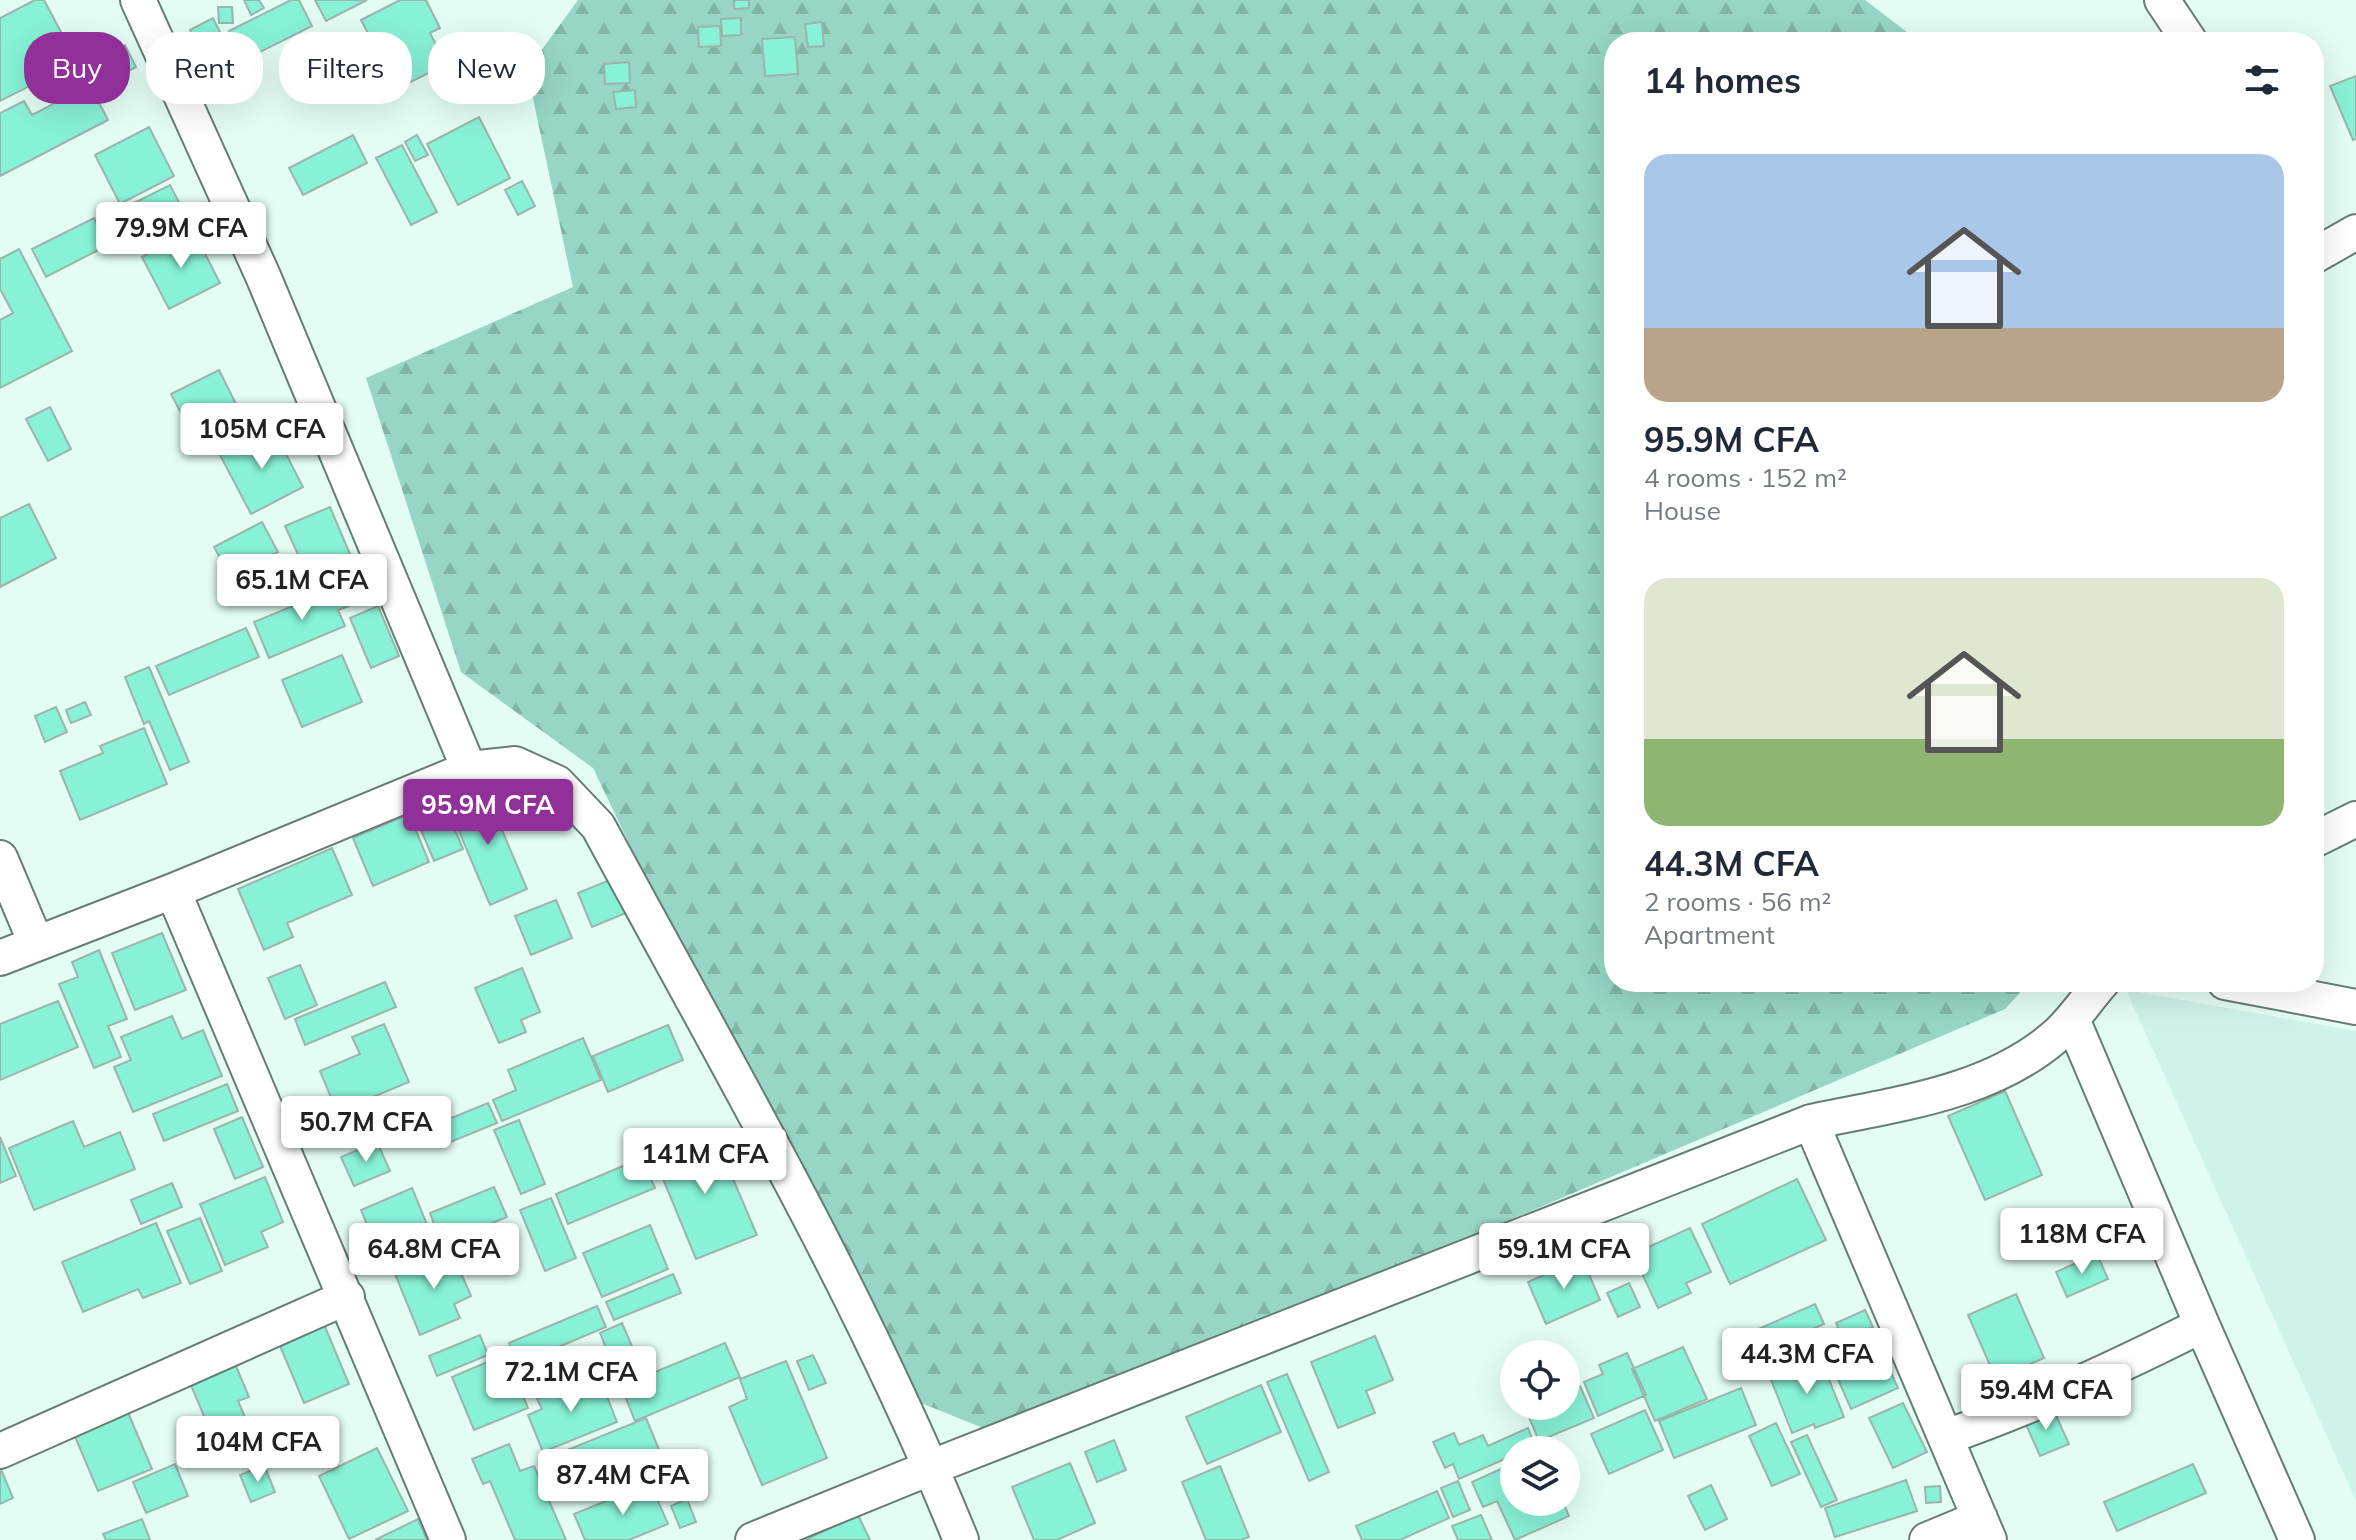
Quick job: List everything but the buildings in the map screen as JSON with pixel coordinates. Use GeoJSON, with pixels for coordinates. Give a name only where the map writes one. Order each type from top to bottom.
{"type":"FeatureCollection","features":[{"type":"Feature","properties":{"kind":"street"},"geometry":{"type":"LineString","coordinates":[[138,0],[263,276],[469,769]]}},
{"type":"Feature","properties":{"kind":"street"},"geometry":{"type":"LineString","coordinates":[[2162,0],[2183,32]]}},
{"type":"Feature","properties":{"kind":"street"},"geometry":{"type":"LineString","coordinates":[[2324,250],[2356,232]]}},
{"type":"Feature","properties":{"kind":"street"},"geometry":{"type":"LineString","coordinates":[[0,958],[173,891],[469,769],[515,764],[557,783],[598,826],[829,1253],[932,1467],[961,1540]]}},
{"type":"Feature","properties":{"kind":"street"},"geometry":{"type":"LineString","coordinates":[[2324,835],[2356,819]]}},
{"type":"Feature","properties":{"kind":"street"},"geometry":{"type":"LineString","coordinates":[[0,858],[36,943]]}},
{"type":"Feature","properties":{"kind":"street"},"geometry":{"type":"LineString","coordinates":[[173,891],[448,1540]]}},
{"type":"Feature","properties":{"kind":"street"},"geometry":{"type":"LineString","coordinates":[[753,1540],[1811,1122],[1958,1090],[2015,1063],[2056,1036],[2094,992]]}},
{"type":"Feature","properties":{"kind":"street"},"geometry":{"type":"LineString","coordinates":[[2277,992],[2356,1007]]}},
{"type":"Feature","properties":{"kind":"street"},"geometry":{"type":"LineString","coordinates":[[2072,1019],[2297,1540]]}},
{"type":"Feature","properties":{"kind":"street"},"geometry":{"type":"LineString","coordinates":[[1811,1122],[1985,1529],[1927,1540]]}},
{"type":"Feature","properties":{"kind":"street"},"geometry":{"type":"LineString","coordinates":[[0,1451],[347,1297]]}},
{"type":"Feature","properties":{"kind":"street"},"geometry":{"type":"LineString","coordinates":[[1946,1437],[2084,1384],[2202,1325]]}},
{"type":"Feature","properties":{"kind":"shaded area"},"geometry":{"type":"Polygon","coordinates":[[[2127,992],[2356,1031],[2356,1501],[2127,992]]]}},
{"type":"Feature","properties":{"kind":"green space"},"geometry":{"type":"Polygon","coordinates":[[[578,0],[1865,0],[1907,32],[1604,32],[1604,992],[2021,992],[2005,1009],[1003,1436],[891,1391],[593,768],[461,672],[366,378],[573,287],[534,104],[545,104],[545,45],[578,0]]]}}]}
